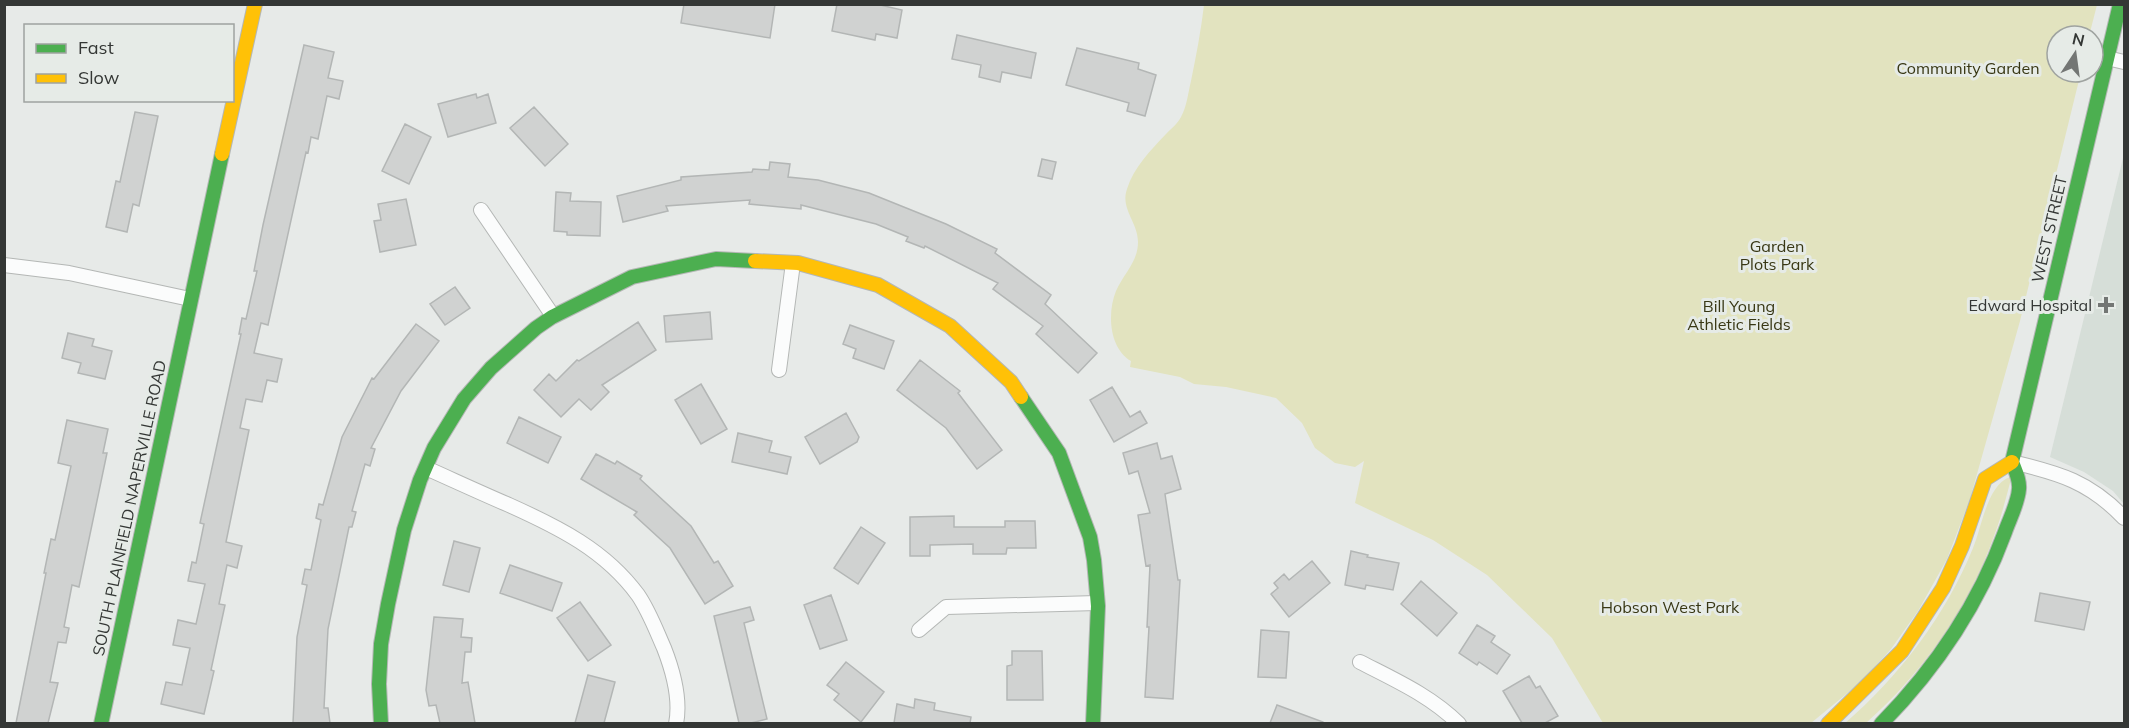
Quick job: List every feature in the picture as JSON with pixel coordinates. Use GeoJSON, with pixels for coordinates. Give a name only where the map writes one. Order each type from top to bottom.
{"type":"FeatureCollection","features":[{"type":"Feature","properties":{"kind":"street","name":"SOUTH PLAINFIELD NAPERVILLE ROAD"},"geometry":{"type":"LineString","coordinates":[[234,99],[255,4]]}},
{"type":"Feature","properties":{"kind":"street","name":"WEST STREET"},"geometry":{"type":"LineString","coordinates":[[1881,723],[1920,682],[1942,653],[1977,597],[1994,562],[2020,487],[2012,462],[2120,4]]}},
{"type":"Feature","properties":{"kind":"street"},"geometry":{"type":"LineString","coordinates":[[2107,58],[2124,62]]}},
{"type":"Feature","properties":{"kind":"street","name":"SOUTH PLAINFIELD NAPERVILLE ROAD"},"geometry":{"type":"LineString","coordinates":[[101,723],[233,102]]}},
{"type":"Feature","properties":{"kind":"street"},"geometry":{"type":"LineString","coordinates":[[481,210],[553,316]]}},
{"type":"Feature","properties":{"kind":"street"},"geometry":{"type":"LineString","coordinates":[[381,723],[378,672],[387,604],[406,515],[441,433],[472,389],[534,329],[570,306],[604,289],[662,269],[729,260],[759,259],[836,271],[905,297],[945,321],[976,345],[1003,370],[1033,407],[1053,438],[1073,480],[1090,538],[1096,572],[1097,603],[1093,723]]}},
{"type":"Feature","properties":{"kind":"street"},"geometry":{"type":"LineString","coordinates":[[779,370],[794,263]]}},
{"type":"Feature","properties":{"kind":"street"},"geometry":{"type":"LineString","coordinates":[[4,265],[69,273],[190,299]]}},
{"type":"Feature","properties":{"kind":"street"},"geometry":{"type":"LineString","coordinates":[[1828,723],[1902,651],[1943,588],[1962,546],[1985,479],[2012,462],[2055,472],[2084,484],[2104,498],[2124,518]]}},
{"type":"Feature","properties":{"kind":"street"},"geometry":{"type":"LineString","coordinates":[[426,468],[547,522],[575,537],[617,571],[638,595],[660,639],[677,695],[676,723]]}},
{"type":"Feature","properties":{"kind":"street"},"geometry":{"type":"LineString","coordinates":[[919,630],[946,607],[1097,603]]}},
{"type":"Feature","properties":{"kind":"street"},"geometry":{"type":"LineString","coordinates":[[1360,662],[1426,696],[1446,710],[1459,723]]}},
{"type":"Feature","properties":{"kind":"shaded area","name":"Edward Hospital"},"geometry":{"type":"Polygon","coordinates":[[[2124,154],[2124,504],[2113,491],[2084,472],[2050,457],[2124,154]]]}},
{"type":"Feature","properties":{"kind":"green space","name":"Garden Plots Park"},"geometry":{"type":"Polygon","coordinates":[[[1204,5],[2097,5],[2092,24],[2045,24],[2045,84],[2078,84],[2020,321],[1970,499],[1947,559],[1918,611],[1891,649],[1861,682],[1811,723],[1603,723],[1552,638],[1487,575],[1433,540],[1355,503],[1364,461],[1355,467],[1335,463],[1315,448],[1302,423],[1276,398],[1226,387],[1194,384],[1180,377],[1130,367],[1131,361],[1118,348],[1114,339],[1111,319],[1116,291],[1136,256],[1138,242],[1125,196],[1138,166],[1183,113],[1204,5]]]}},
{"type":"Feature","properties":{"kind":"green space"},"geometry":{"type":"Polygon","coordinates":[[[2010,477],[1997,529],[1984,562],[1942,638],[1906,683],[1866,723],[1844,724],[1884,686],[1935,621],[1962,573],[1991,497],[2002,481],[2010,477]]]}},
{"type":"Feature","properties":{"kind":"building"},"geometry":{"type":"Polygon","coordinates":[[[684,4],[775,4],[770,38],[681,23],[684,4]]]}},
{"type":"Feature","properties":{"kind":"building"},"geometry":{"type":"Polygon","coordinates":[[[837,4],[876,4],[902,10],[897,38],[876,34],[875,40],[832,31],[837,4]]]}},
{"type":"Feature","properties":{"kind":"building"},"geometry":{"type":"Polygon","coordinates":[[[957,35],[1036,53],[1031,78],[1002,72],[1000,82],[979,77],[981,65],[952,59],[957,35]]]}},
{"type":"Feature","properties":{"kind":"building"},"geometry":{"type":"Polygon","coordinates":[[[304,45],[334,52],[328,78],[343,81],[339,99],[327,96],[318,139],[311,137],[308,153],[306,152],[268,325],[261,323],[254,353],[282,359],[277,382],[267,380],[262,402],[246,399],[240,428],[249,430],[226,542],[242,546],[237,568],[227,565],[219,604],[225,605],[204,714],[161,704],[166,682],[182,685],[190,648],[173,645],[178,620],[196,624],[205,584],[188,581],[192,562],[196,563],[204,524],[200,523],[241,334],[239,334],[242,318],[246,319],[257,271],[254,271],[263,225],[304,45]]]}},
{"type":"Feature","properties":{"kind":"building"},"geometry":{"type":"Polygon","coordinates":[[[1077,48],[1139,63],[1138,69],[1156,75],[1145,116],[1127,111],[1129,103],[1066,85],[1077,48]]]}},
{"type":"Feature","properties":{"kind":"building"},"geometry":{"type":"Polygon","coordinates":[[[476,94],[477,98],[488,94],[496,123],[448,137],[438,104],[476,94]]]}},
{"type":"Feature","properties":{"kind":"building"},"geometry":{"type":"Polygon","coordinates":[[[534,107],[568,144],[545,166],[510,128],[534,107]]]}},
{"type":"Feature","properties":{"kind":"building"},"geometry":{"type":"Polygon","coordinates":[[[135,112],[158,116],[139,206],[133,204],[127,232],[106,227],[116,181],[120,182],[135,112]]]}},
{"type":"Feature","properties":{"kind":"building"},"geometry":{"type":"Polygon","coordinates":[[[405,124],[431,137],[409,184],[382,171],[405,124]]]}},
{"type":"Feature","properties":{"kind":"building"},"geometry":{"type":"Polygon","coordinates":[[[1042,159],[1056,162],[1052,179],[1038,176],[1042,159]]]}},
{"type":"Feature","properties":{"kind":"building"},"geometry":{"type":"Polygon","coordinates":[[[770,162],[790,164],[788,177],[818,180],[869,193],[946,224],[997,249],[995,253],[1051,295],[1045,304],[1097,353],[1078,373],[1036,334],[1043,326],[993,289],[998,283],[925,246],[924,248],[906,241],[908,237],[876,224],[801,205],[801,209],[749,204],[750,200],[666,206],[668,211],[623,222],[617,196],[681,180],[681,177],[752,172],[753,169],[769,170],[770,162]]]}},
{"type":"Feature","properties":{"kind":"building"},"geometry":{"type":"Polygon","coordinates":[[[556,192],[571,193],[570,201],[601,202],[600,236],[567,235],[567,232],[554,231],[556,192]]]}},
{"type":"Feature","properties":{"kind":"building"},"geometry":{"type":"Polygon","coordinates":[[[406,199],[416,245],[380,252],[374,221],[381,220],[378,204],[406,199]]]}},
{"type":"Feature","properties":{"kind":"building"},"geometry":{"type":"Polygon","coordinates":[[[455,287],[470,308],[445,325],[430,304],[455,287]]]}},
{"type":"Feature","properties":{"kind":"building"},"geometry":{"type":"Polygon","coordinates":[[[710,312],[712,339],[666,342],[664,316],[710,312]]]}},
{"type":"Feature","properties":{"kind":"building"},"geometry":{"type":"Polygon","coordinates":[[[638,322],[656,350],[602,385],[609,392],[591,410],[579,399],[561,417],[534,390],[549,374],[556,381],[577,360],[579,361],[638,322]]]}},
{"type":"Feature","properties":{"kind":"building"},"geometry":{"type":"Polygon","coordinates":[[[416,324],[439,341],[401,391],[371,448],[375,449],[370,466],[365,464],[352,511],[356,512],[352,527],[349,527],[328,629],[324,708],[328,708],[330,723],[293,723],[297,637],[307,585],[302,584],[305,569],[311,570],[321,520],[316,518],[319,504],[323,505],[342,437],[372,378],[374,379],[416,324]]]}},
{"type":"Feature","properties":{"kind":"building"},"geometry":{"type":"Polygon","coordinates":[[[850,325],[894,341],[884,369],[853,358],[856,349],[843,344],[850,325]]]}},
{"type":"Feature","properties":{"kind":"building"},"geometry":{"type":"Polygon","coordinates":[[[68,333],[94,339],[92,346],[112,351],[105,379],[78,373],[81,363],[62,358],[68,333]]]}},
{"type":"Feature","properties":{"kind":"building"},"geometry":{"type":"Polygon","coordinates":[[[920,360],[960,391],[958,393],[1002,450],[977,469],[946,428],[897,390],[920,360]]]}},
{"type":"Feature","properties":{"kind":"building"},"geometry":{"type":"Polygon","coordinates":[[[701,384],[727,429],[701,444],[675,400],[701,384]]]}},
{"type":"Feature","properties":{"kind":"building"},"geometry":{"type":"Polygon","coordinates":[[[1112,387],[1130,417],[1140,411],[1147,423],[1114,442],[1090,400],[1112,387]]]}},
{"type":"Feature","properties":{"kind":"building"},"geometry":{"type":"Polygon","coordinates":[[[846,413],[859,437],[857,442],[820,464],[805,437],[846,413]]]}},
{"type":"Feature","properties":{"kind":"building"},"geometry":{"type":"Polygon","coordinates":[[[519,417],[561,437],[548,463],[507,443],[519,417]]]}},
{"type":"Feature","properties":{"kind":"building"},"geometry":{"type":"Polygon","coordinates":[[[67,420],[108,429],[103,453],[107,453],[79,587],[72,585],[64,627],[69,628],[66,643],[58,642],[50,682],[58,683],[48,723],[16,723],[51,539],[55,540],[71,466],[58,463],[67,420]]]}},
{"type":"Feature","properties":{"kind":"building"},"geometry":{"type":"Polygon","coordinates":[[[738,433],[772,441],[769,452],[791,457],[787,474],[732,462],[738,433]]]}},
{"type":"Feature","properties":{"kind":"building"},"geometry":{"type":"Polygon","coordinates":[[[1157,443],[1161,459],[1172,456],[1181,489],[1165,494],[1178,580],[1180,580],[1173,699],[1145,697],[1150,565],[1146,566],[1138,515],[1150,513],[1138,471],[1129,474],[1123,453],[1157,443]]]}},
{"type":"Feature","properties":{"kind":"building"},"geometry":{"type":"Polygon","coordinates":[[[596,454],[615,464],[617,461],[642,476],[640,479],[691,526],[714,563],[718,561],[733,586],[705,604],[670,548],[634,515],[637,512],[581,479],[596,454]]]}},
{"type":"Feature","properties":{"kind":"building"},"geometry":{"type":"Polygon","coordinates":[[[954,516],[954,527],[1005,527],[1005,521],[1035,521],[1036,548],[1007,548],[1006,554],[973,554],[973,544],[930,545],[930,556],[910,556],[910,517],[954,516]]]}},
{"type":"Feature","properties":{"kind":"building"},"geometry":{"type":"Polygon","coordinates":[[[861,527],[885,543],[858,584],[834,568],[861,527]]]}},
{"type":"Feature","properties":{"kind":"building"},"geometry":{"type":"Polygon","coordinates":[[[454,541],[480,548],[469,592],[443,585],[454,541]]]}},
{"type":"Feature","properties":{"kind":"building"},"geometry":{"type":"Polygon","coordinates":[[[1351,551],[1368,555],[1367,557],[1399,563],[1393,590],[1366,585],[1365,589],[1345,585],[1351,551]]]}},
{"type":"Feature","properties":{"kind":"building"},"geometry":{"type":"Polygon","coordinates":[[[1312,561],[1330,583],[1289,617],[1271,594],[1278,588],[1274,583],[1284,574],[1289,580],[1312,561]]]}},
{"type":"Feature","properties":{"kind":"building"},"geometry":{"type":"Polygon","coordinates":[[[510,565],[562,583],[552,611],[500,593],[510,565]]]}},
{"type":"Feature","properties":{"kind":"building"},"geometry":{"type":"Polygon","coordinates":[[[1421,581],[1457,613],[1437,636],[1401,604],[1421,581]]]}},
{"type":"Feature","properties":{"kind":"building"},"geometry":{"type":"Polygon","coordinates":[[[2040,593],[2090,602],[2084,630],[2035,621],[2040,593]]]}},
{"type":"Feature","properties":{"kind":"building"},"geometry":{"type":"Polygon","coordinates":[[[831,595],[847,640],[820,649],[804,605],[831,595]]]}},
{"type":"Feature","properties":{"kind":"building"},"geometry":{"type":"Polygon","coordinates":[[[580,602],[611,645],[588,661],[557,618],[580,602]]]}},
{"type":"Feature","properties":{"kind":"building"},"geometry":{"type":"Polygon","coordinates":[[[750,607],[754,620],[744,623],[767,719],[739,723],[714,616],[750,607]]]}},
{"type":"Feature","properties":{"kind":"building"},"geometry":{"type":"Polygon","coordinates":[[[434,617],[463,619],[461,637],[472,638],[471,652],[465,652],[462,683],[468,682],[475,723],[440,723],[436,705],[429,706],[426,690],[434,617]]]}},
{"type":"Feature","properties":{"kind":"building"},"geometry":{"type":"Polygon","coordinates":[[[1477,625],[1495,636],[1491,642],[1510,655],[1497,674],[1459,653],[1477,625]]]}},
{"type":"Feature","properties":{"kind":"building"},"geometry":{"type":"Polygon","coordinates":[[[1261,630],[1289,632],[1286,678],[1258,677],[1261,630]]]}},
{"type":"Feature","properties":{"kind":"building"},"geometry":{"type":"Polygon","coordinates":[[[1012,651],[1042,651],[1043,700],[1007,700],[1007,666],[1012,665],[1012,651]]]}},
{"type":"Feature","properties":{"kind":"building"},"geometry":{"type":"Polygon","coordinates":[[[846,662],[884,692],[861,722],[834,700],[839,694],[827,685],[846,662]]]}},
{"type":"Feature","properties":{"kind":"building"},"geometry":{"type":"Polygon","coordinates":[[[588,675],[615,682],[604,723],[575,723],[588,675]]]}},
{"type":"Feature","properties":{"kind":"building"},"geometry":{"type":"Polygon","coordinates":[[[1529,676],[1536,688],[1540,686],[1558,716],[1545,723],[1522,723],[1503,691],[1529,676]]]}},
{"type":"Feature","properties":{"kind":"building"},"geometry":{"type":"Polygon","coordinates":[[[915,699],[935,703],[934,710],[971,717],[970,723],[894,723],[897,704],[914,708],[915,699]]]}},
{"type":"Feature","properties":{"kind":"building"},"geometry":{"type":"Polygon","coordinates":[[[1277,705],[1323,722],[1323,723],[1270,723],[1277,705]]]}},
{"type":"Feature","properties":{"kind":"traffic: fast"},"geometry":{"type":"LineString","coordinates":[[1881,724],[1920,681],[1954,635],[1982,585],[2015,505],[2019,485],[2012,462],[2120,4]]}},
{"type":"Feature","properties":{"kind":"traffic: fast"},"geometry":{"type":"LineString","coordinates":[[101,724],[222,154]]}},
{"type":"Feature","properties":{"kind":"traffic: fast"},"geometry":{"type":"LineString","coordinates":[[381,724],[379,684],[381,644],[404,530],[420,480],[434,448],[464,399],[491,368],[536,328],[552,317],[632,277],[716,259],[755,261]]}},
{"type":"Feature","properties":{"kind":"traffic: fast"},"geometry":{"type":"LineString","coordinates":[[1021,397],[1059,453],[1090,537],[1098,606],[1093,724]]}},
{"type":"Feature","properties":{"kind":"traffic: slow"},"geometry":{"type":"LineString","coordinates":[[234,99],[255,4]]}},
{"type":"Feature","properties":{"kind":"traffic: slow"},"geometry":{"type":"LineString","coordinates":[[222,154],[233,102]]}},
{"type":"Feature","properties":{"kind":"traffic: slow"},"geometry":{"type":"LineString","coordinates":[[755,261],[798,263],[878,285],[950,326],[1011,382],[1021,397]]}},
{"type":"Feature","properties":{"kind":"traffic: slow"},"geometry":{"type":"LineString","coordinates":[[1828,724],[1902,651],[1943,588],[1962,546],[1985,479],[2012,462]]}},
{"type":"Feature","properties":{"kind":"place","name":"Edward Hospital"},"geometry":{"type":"Point","coordinates":[2106,305]}},
{"type":"Feature","properties":{"kind":"park label","name":"Community Garden"},"geometry":{"type":"Point","coordinates":[1968,68]}},
{"type":"Feature","properties":{"kind":"park label","name":"Bill Young Athletic Fields"},"geometry":{"type":"Point","coordinates":[1739,315]}},
{"type":"Feature","properties":{"kind":"park label","name":"Hobson West Park"},"geometry":{"type":"Point","coordinates":[1670,607]}}]}
